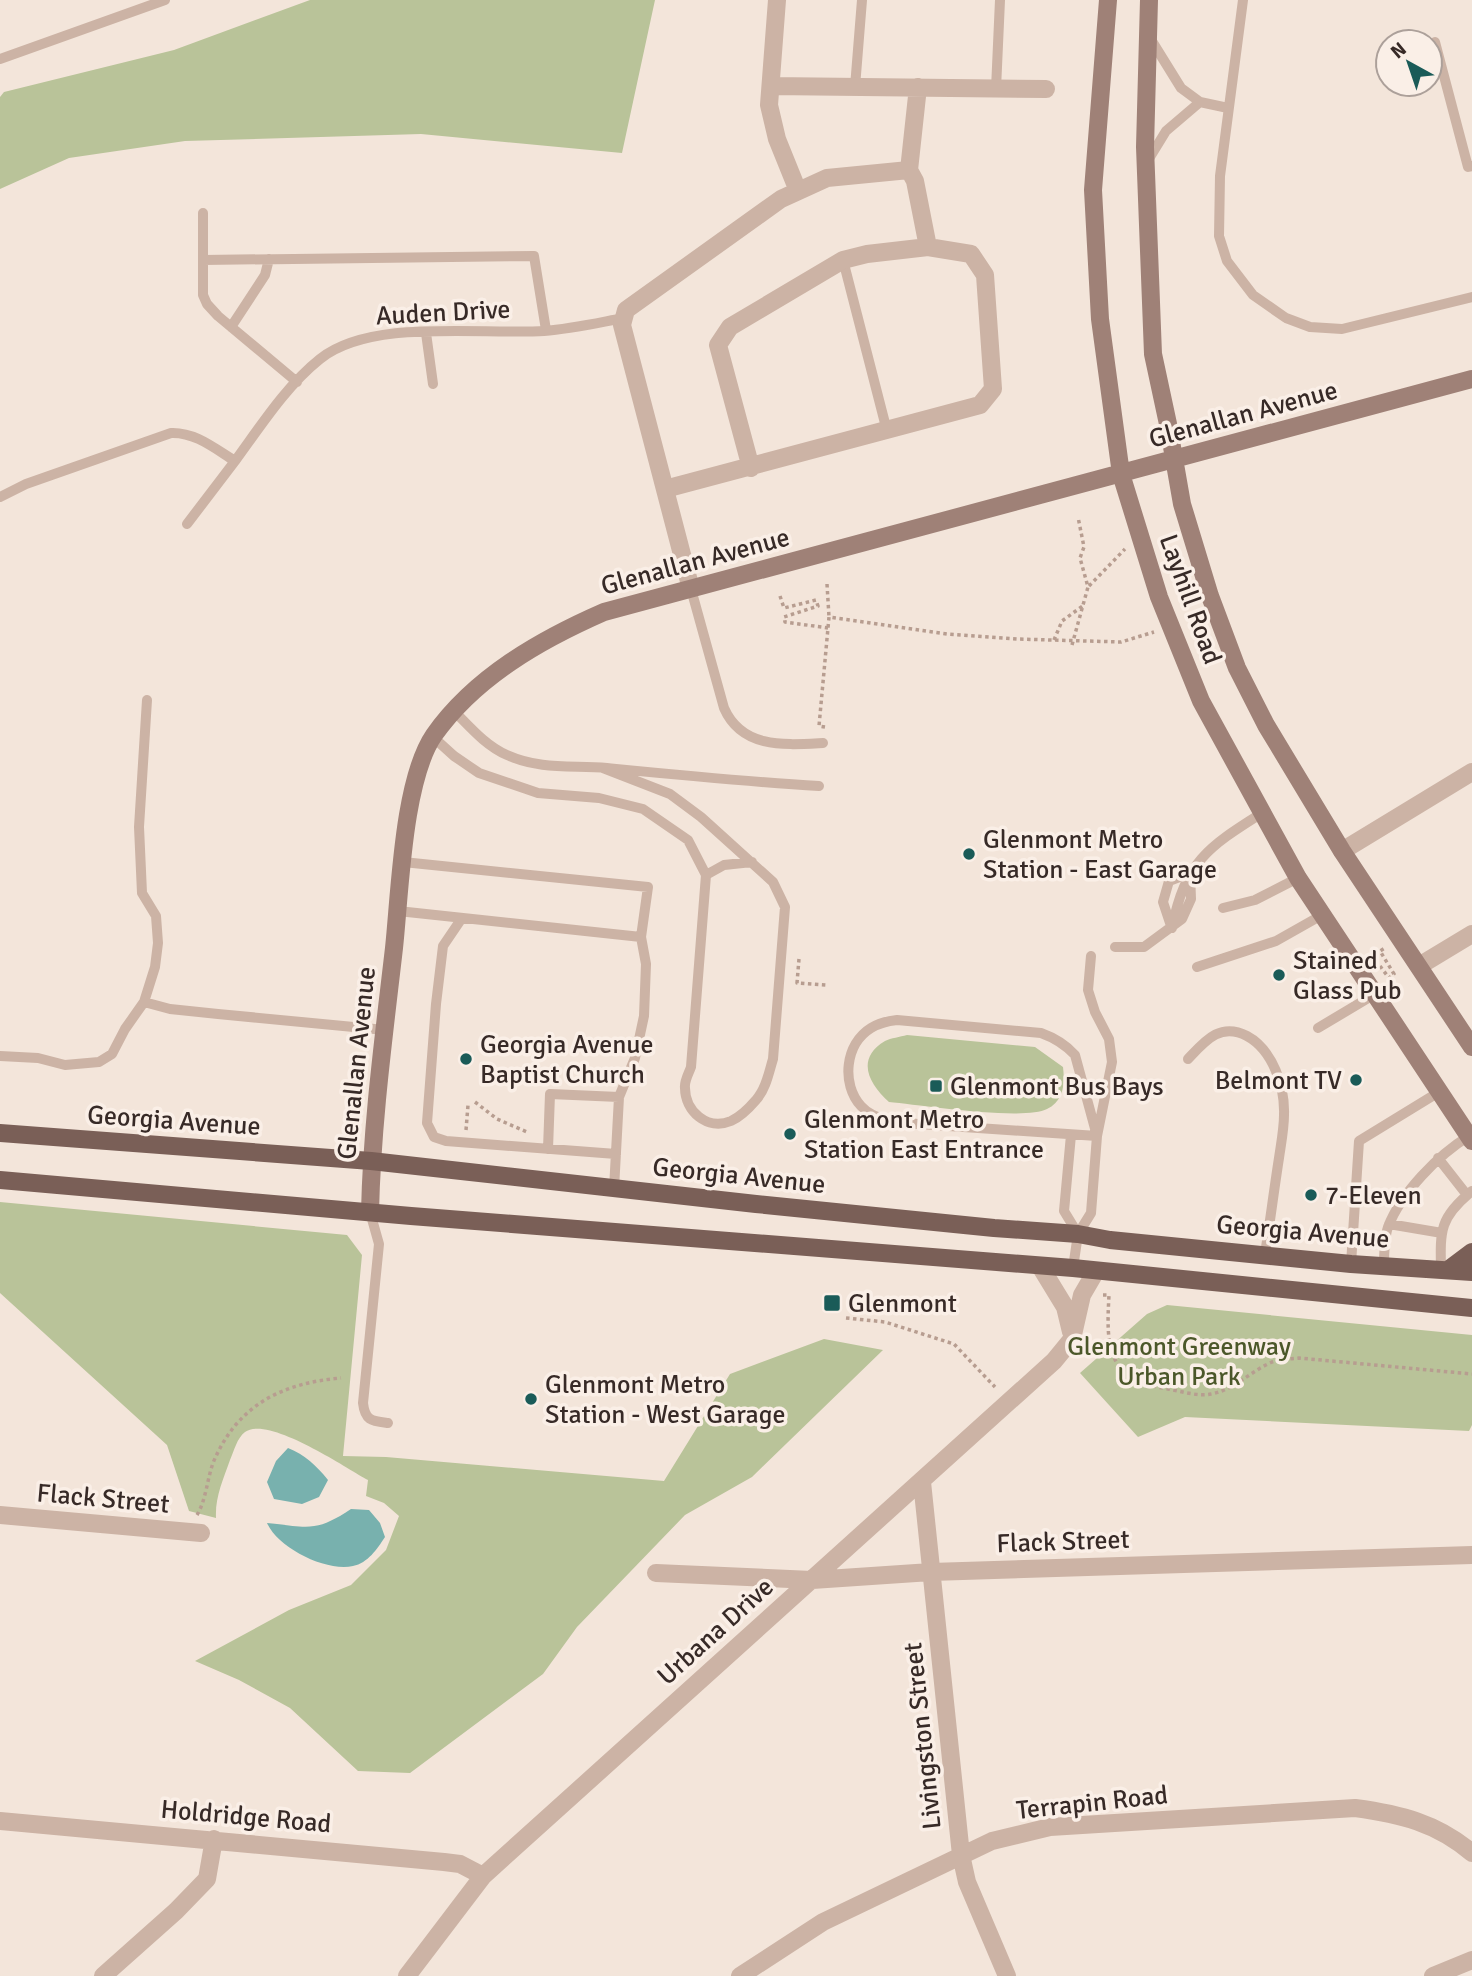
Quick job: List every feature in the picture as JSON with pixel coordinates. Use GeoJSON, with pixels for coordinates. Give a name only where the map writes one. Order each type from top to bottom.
{"type":"FeatureCollection","features":[{"type":"Feature","properties":{"kind":"main road","name":"Layhill Road"},"geometry":{"type":"LineString","coordinates":[[1108,0],[1093,190],[1100,319],[1121,474],[1159,597],[1201,701],[1298,878],[1470,1139]]}},
{"type":"Feature","properties":{"kind":"main road","name":"Layhill Road"},"geometry":{"type":"LineString","coordinates":[[1149,0],[1146,164],[1153,354],[1182,504],[1210,596],[1237,668],[1266,724],[1342,851],[1472,1046]]}},
{"type":"Feature","properties":{"kind":"main road","name":"Glenallan Avenue"},"geometry":{"type":"LineString","coordinates":[[370,1212],[371,1161],[403,862],[416,772],[433,737],[454,711],[507,664],[554,634],[604,612],[1472,379]]}},
{"type":"Feature","properties":{"kind":"main road","name":"Georgia Avenue"},"geometry":{"type":"LineString","coordinates":[[0,1133],[371,1161],[994,1228],[1078,1234],[1110,1240],[1351,1264],[1472,1272]]}},
{"type":"Feature","properties":{"kind":"main road"},"geometry":{"type":"LineString","coordinates":[[0,1180],[1073,1268],[1472,1308]]}},
{"type":"Feature","properties":{"kind":"main road"},"geometry":{"type":"LineString","coordinates":[[1444,1270],[1472,1252]]}},
{"type":"Feature","properties":{"kind":"street"},"geometry":{"type":"LineString","coordinates":[[777,0],[769,105],[777,139],[799,191]]}},
{"type":"Feature","properties":{"kind":"street"},"geometry":{"type":"LineString","coordinates":[[771,86],[1046,89]]}},
{"type":"Feature","properties":{"kind":"street"},"geometry":{"type":"LineString","coordinates":[[918,88],[909,170],[915,181],[928,247]]}},
{"type":"Feature","properties":{"kind":"street"},"geometry":{"type":"LineString","coordinates":[[691,589],[622,325],[626,310],[781,199],[827,178],[909,170]]}},
{"type":"Feature","properties":{"kind":"street"},"geometry":{"type":"LineString","coordinates":[[665,489],[751,468],[980,405],[993,389],[985,275],[971,254],[928,247],[867,254],[843,260],[730,327],[718,345],[751,468]]}},
{"type":"Feature","properties":{"kind":"street"},"geometry":{"type":"LineString","coordinates":[[1342,851],[1472,772]]}},
{"type":"Feature","properties":{"kind":"street"},"geometry":{"type":"LineString","coordinates":[[1419,966],[1472,934]]}},
{"type":"Feature","properties":{"kind":"street"},"geometry":{"type":"LineString","coordinates":[[1040,1266],[1065,1307],[1072,1339]]}},
{"type":"Feature","properties":{"kind":"street","name":"Urbana Drive"},"geometry":{"type":"LineString","coordinates":[[407,1976],[483,1876],[1054,1361],[1072,1339],[1082,1295],[1096,1271]]}},
{"type":"Feature","properties":{"kind":"street","name":"Livingston Street"},"geometry":{"type":"LineString","coordinates":[[922,1482],[961,1855],[967,1882],[1007,1976]]}},
{"type":"Feature","properties":{"kind":"street","name":"Flack Street"},"geometry":{"type":"LineString","coordinates":[[0,1515],[201,1533]]}},
{"type":"Feature","properties":{"kind":"street","name":"Flack Street"},"geometry":{"type":"LineString","coordinates":[[656,1573],[812,1580],[931,1572],[1472,1555]]}},
{"type":"Feature","properties":{"kind":"street","name":"Terrapin Road"},"geometry":{"type":"LineString","coordinates":[[740,1976],[823,1922],[961,1855],[992,1841],[1050,1827],[1355,1808],[1399,1814],[1437,1829],[1472,1853]]}},
{"type":"Feature","properties":{"kind":"street","name":"Holdridge Road"},"geometry":{"type":"LineString","coordinates":[[0,1821],[444,1861],[460,1864],[483,1876]]}},
{"type":"Feature","properties":{"kind":"street"},"geometry":{"type":"LineString","coordinates":[[103,1976],[207,1880],[214,1839]]}},
{"type":"Feature","properties":{"kind":"street"},"geometry":{"type":"LineString","coordinates":[[1433,1976],[1472,1960]]}},
{"type":"Feature","properties":{"kind":"lane"},"geometry":{"type":"LineString","coordinates":[[0,59],[165,0]]}},
{"type":"Feature","properties":{"kind":"lane"},"geometry":{"type":"LineString","coordinates":[[855,87],[862,0]]}},
{"type":"Feature","properties":{"kind":"lane"},"geometry":{"type":"LineString","coordinates":[[996,89],[1000,0]]}},
{"type":"Feature","properties":{"kind":"lane"},"geometry":{"type":"LineString","coordinates":[[1243,0],[1220,176],[1219,236],[1227,261],[1253,295],[1286,318],[1310,327],[1342,329],[1472,297]]}},
{"type":"Feature","properties":{"kind":"lane"},"geometry":{"type":"LineString","coordinates":[[1148,36],[1181,88],[1200,102],[1228,108]]}},
{"type":"Feature","properties":{"kind":"lane"},"geometry":{"type":"LineString","coordinates":[[1444,78],[1468,167],[1472,166]]}},
{"type":"Feature","properties":{"kind":"lane"},"geometry":{"type":"LineString","coordinates":[[1146,164],[1166,131],[1200,102]]}},
{"type":"Feature","properties":{"kind":"lane"},"geometry":{"type":"LineString","coordinates":[[203,213],[203,295],[207,304],[297,382]]}},
{"type":"Feature","properties":{"kind":"lane"},"geometry":{"type":"LineString","coordinates":[[203,260],[534,256],[546,330]]}},
{"type":"Feature","properties":{"kind":"lane"},"geometry":{"type":"LineString","coordinates":[[231,327],[265,275],[269,259]]}},
{"type":"Feature","properties":{"kind":"lane"},"geometry":{"type":"LineString","coordinates":[[843,260],[887,431]]}},
{"type":"Feature","properties":{"kind":"lane","name":"Auden Drive"},"geometry":{"type":"LineString","coordinates":[[187,524],[297,382],[319,359],[340,346],[363,339],[426,333],[546,330],[624,318]]}},
{"type":"Feature","properties":{"kind":"lane"},"geometry":{"type":"LineString","coordinates":[[426,333],[433,384]]}},
{"type":"Feature","properties":{"kind":"lane"},"geometry":{"type":"LineString","coordinates":[[0,497],[26,484],[171,433],[183,432],[202,440],[234,461]]}},
{"type":"Feature","properties":{"kind":"lane"},"geometry":{"type":"LineString","coordinates":[[691,589],[730,722],[742,733],[782,745],[823,743]]}},
{"type":"Feature","properties":{"kind":"lane"},"geometry":{"type":"LineString","coordinates":[[0,1056],[38,1058],[65,1065],[99,1062],[112,1054],[144,1002],[155,967],[158,943],[156,916],[142,893],[139,827],[147,700]]}},
{"type":"Feature","properties":{"kind":"lane"},"geometry":{"type":"LineString","coordinates":[[454,711],[483,740],[506,755],[545,767],[603,768],[820,786]]}},
{"type":"Feature","properties":{"kind":"lane"},"geometry":{"type":"LineString","coordinates":[[433,737],[479,773],[538,793],[599,798],[643,809],[688,840],[706,875],[691,1067],[684,1086],[688,1106],[699,1118],[712,1124],[731,1121],[758,1098],[767,1080],[772,1059],[785,907],[773,882],[701,817],[670,794],[603,768]]}},
{"type":"Feature","properties":{"kind":"lane"},"geometry":{"type":"LineString","coordinates":[[1115,947],[1144,947],[1182,919],[1191,899],[1190,873],[1199,859],[1213,845],[1262,813]]}},
{"type":"Feature","properties":{"kind":"lane"},"geometry":{"type":"LineString","coordinates":[[403,862],[648,887],[641,937],[646,964],[644,1016],[635,1058],[619,1097],[614,1188]]}},
{"type":"Feature","properties":{"kind":"lane"},"geometry":{"type":"LineString","coordinates":[[706,875],[724,865],[752,862]]}},
{"type":"Feature","properties":{"kind":"lane"},"geometry":{"type":"LineString","coordinates":[[1172,928],[1163,902],[1169,881],[1190,873]]}},
{"type":"Feature","properties":{"kind":"lane"},"geometry":{"type":"LineString","coordinates":[[1223,908],[1255,900],[1298,878]]}},
{"type":"Feature","properties":{"kind":"lane"},"geometry":{"type":"LineString","coordinates":[[398,911],[641,937]]}},
{"type":"Feature","properties":{"kind":"lane"},"geometry":{"type":"LineString","coordinates":[[1197,967],[1276,941],[1322,915]]}},
{"type":"Feature","properties":{"kind":"lane"},"geometry":{"type":"LineString","coordinates":[[462,918],[443,946],[431,1065],[428,1123],[430,1131],[434,1137],[446,1142],[548,1145],[616,1154]]}},
{"type":"Feature","properties":{"kind":"lane"},"geometry":{"type":"LineString","coordinates":[[1073,1268],[1078,1234],[1091,1213],[1097,1136],[1112,1062],[1108,1040],[1088,990],[1091,956]]}},
{"type":"Feature","properties":{"kind":"lane"},"geometry":{"type":"LineString","coordinates":[[1318,1028],[1375,994]]}},
{"type":"Feature","properties":{"kind":"lane"},"geometry":{"type":"LineString","coordinates":[[144,1002],[170,1009],[385,1030]]}},
{"type":"Feature","properties":{"kind":"lane"},"geometry":{"type":"LineString","coordinates":[[897,1020],[1041,1032],[1066,1045],[1075,1055],[1097,1136],[890,1122],[872,1115],[860,1106],[849,1079],[848,1065],[852,1051],[859,1038],[870,1028],[897,1020]]}},
{"type":"Feature","properties":{"kind":"lane"},"geometry":{"type":"LineString","coordinates":[[1188,1059],[1206,1040],[1220,1032],[1237,1031],[1252,1039],[1269,1058],[1279,1076],[1284,1115],[1265,1254]]}},
{"type":"Feature","properties":{"kind":"lane"},"geometry":{"type":"LineString","coordinates":[[1351,1264],[1359,1141],[1439,1092]]}},
{"type":"Feature","properties":{"kind":"lane"},"geometry":{"type":"LineString","coordinates":[[548,1145],[550,1094],[619,1097]]}},
{"type":"Feature","properties":{"kind":"lane"},"geometry":{"type":"LineString","coordinates":[[1071,1135],[1064,1211],[1078,1234]]}},
{"type":"Feature","properties":{"kind":"lane"},"geometry":{"type":"LineString","coordinates":[[1384,1266],[1384,1251],[1390,1224],[1398,1206],[1438,1158],[1470,1139]]}},
{"type":"Feature","properties":{"kind":"lane"},"geometry":{"type":"LineString","coordinates":[[1438,1158],[1470,1193],[1456,1204],[1443,1223],[1444,1270]]}},
{"type":"Feature","properties":{"kind":"lane"},"geometry":{"type":"LineString","coordinates":[[370,1212],[379,1244],[363,1403],[364,1413],[372,1420],[388,1423]]}},
{"type":"Feature","properties":{"kind":"lane"},"geometry":{"type":"LineString","coordinates":[[1390,1224],[1442,1233]]}},
{"type":"Feature","properties":{"kind":"path"},"geometry":{"type":"LineString","coordinates":[[1078,517],[1084,547],[1080,558],[1088,587]]}},
{"type":"Feature","properties":{"kind":"path"},"geometry":{"type":"LineString","coordinates":[[1074,643],[1088,587],[1126,547]]}},
{"type":"Feature","properties":{"kind":"path"},"geometry":{"type":"LineString","coordinates":[[824,727],[819,726],[829,617],[827,584]]}},
{"type":"Feature","properties":{"kind":"path"},"geometry":{"type":"LineString","coordinates":[[780,596],[784,608],[816,600],[818,606],[784,617],[785,622],[828,628]]}},
{"type":"Feature","properties":{"kind":"path"},"geometry":{"type":"LineString","coordinates":[[1054,640],[1062,621],[1084,605]]}},
{"type":"Feature","properties":{"kind":"path"},"geometry":{"type":"LineString","coordinates":[[829,617],[947,634],[1074,643],[1121,642],[1154,632]]}},
{"type":"Feature","properties":{"kind":"path"},"geometry":{"type":"LineString","coordinates":[[1372,956],[1389,978],[1394,974],[1380,951],[1385,948]]}},
{"type":"Feature","properties":{"kind":"path"},"geometry":{"type":"LineString","coordinates":[[799,959],[797,982],[826,985]]}},
{"type":"Feature","properties":{"kind":"path"},"geometry":{"type":"LineString","coordinates":[[475,1101],[497,1119],[548,1145]]}},
{"type":"Feature","properties":{"kind":"path"},"geometry":{"type":"LineString","coordinates":[[466,1139],[468,1105]]}},
{"type":"Feature","properties":{"kind":"path"},"geometry":{"type":"LineString","coordinates":[[1082,1295],[1109,1295],[1108,1343],[1118,1365],[1133,1379],[1146,1386],[1209,1395],[1222,1391],[1271,1362],[1299,1358],[1472,1374]]}},
{"type":"Feature","properties":{"kind":"path"},"geometry":{"type":"LineString","coordinates":[[846,1318],[885,1322],[954,1344],[995,1387]]}},
{"type":"Feature","properties":{"kind":"path"},"geometry":{"type":"LineString","coordinates":[[180,1531],[201,1509],[210,1473],[222,1445],[247,1413],[261,1401],[299,1384],[341,1378]]}},
{"type":"Feature","properties":{"kind":"green space"},"geometry":{"type":"Polygon","coordinates":[[[310,0],[655,0],[622,153],[421,134],[185,141],[69,158],[0,189],[0,97],[4,92],[174,50],[310,0]]]}},
{"type":"Feature","properties":{"kind":"green space"},"geometry":{"type":"Polygon","coordinates":[[[907,1035],[1035,1047],[1063,1067],[1062,1091],[1053,1106],[1035,1112],[995,1113],[889,1102],[871,1080],[868,1063],[876,1048],[885,1041],[907,1035]]]}},
{"type":"Feature","properties":{"kind":"green space"},"geometry":{"type":"Polygon","coordinates":[[[0,1202],[347,1235],[362,1255],[343,1456],[386,1457],[664,1481],[730,1374],[824,1339],[883,1350],[752,1477],[685,1515],[577,1627],[543,1674],[410,1773],[358,1771],[290,1708],[239,1680],[195,1661],[289,1610],[351,1585],[386,1550],[399,1516],[384,1503],[366,1496],[368,1480],[307,1445],[271,1431],[256,1429],[245,1432],[236,1445],[220,1489],[216,1518],[189,1511],[167,1445],[0,1293],[0,1202]]]}},
{"type":"Feature","properties":{"kind":"green space","name":"Glenmont Greenway Urban Park"},"geometry":{"type":"Polygon","coordinates":[[[1167,1305],[1472,1335],[1472,1425],[1469,1431],[1185,1417],[1138,1437],[1080,1373],[1147,1314],[1167,1305]]]}},
{"type":"Feature","properties":{"kind":"water"},"geometry":{"type":"Polygon","coordinates":[[[288,1448],[310,1461],[328,1480],[319,1497],[302,1504],[274,1499],[267,1482],[276,1461],[288,1448]]]}},
{"type":"Feature","properties":{"kind":"water"},"geometry":{"type":"Polygon","coordinates":[[[351,1509],[369,1510],[380,1523],[385,1537],[368,1559],[353,1566],[330,1565],[304,1556],[281,1541],[267,1523],[302,1527],[319,1525],[351,1509]]]}},
{"type":"Feature","properties":{"kind":"place","name":"Glenmont Metro Station - East Garage"},"geometry":{"type":"Point","coordinates":[969,854]}},
{"type":"Feature","properties":{"kind":"place","name":"Stained Glass Pub"},"geometry":{"type":"Point","coordinates":[1279,975]}},
{"type":"Feature","properties":{"kind":"place","name":"Georgia Avenue Baptist Church"},"geometry":{"type":"Point","coordinates":[466,1059]}},
{"type":"Feature","properties":{"kind":"place","name":"Belmont TV"},"geometry":{"type":"Point","coordinates":[1356,1080]}},
{"type":"Feature","properties":{"kind":"place","name":"Glenmont Bus Bays"},"geometry":{"type":"Point","coordinates":[936,1086]}},
{"type":"Feature","properties":{"kind":"place","name":"Glenmont Metro Station East Entrance"},"geometry":{"type":"Point","coordinates":[790,1134]}},
{"type":"Feature","properties":{"kind":"place","name":"7-Eleven"},"geometry":{"type":"Point","coordinates":[1311,1195]}},
{"type":"Feature","properties":{"kind":"place","name":"Glenmont"},"geometry":{"type":"Point","coordinates":[832,1303]}},
{"type":"Feature","properties":{"kind":"place","name":"Glenmont Metro Station - West Garage"},"geometry":{"type":"Point","coordinates":[531,1399]}}]}
